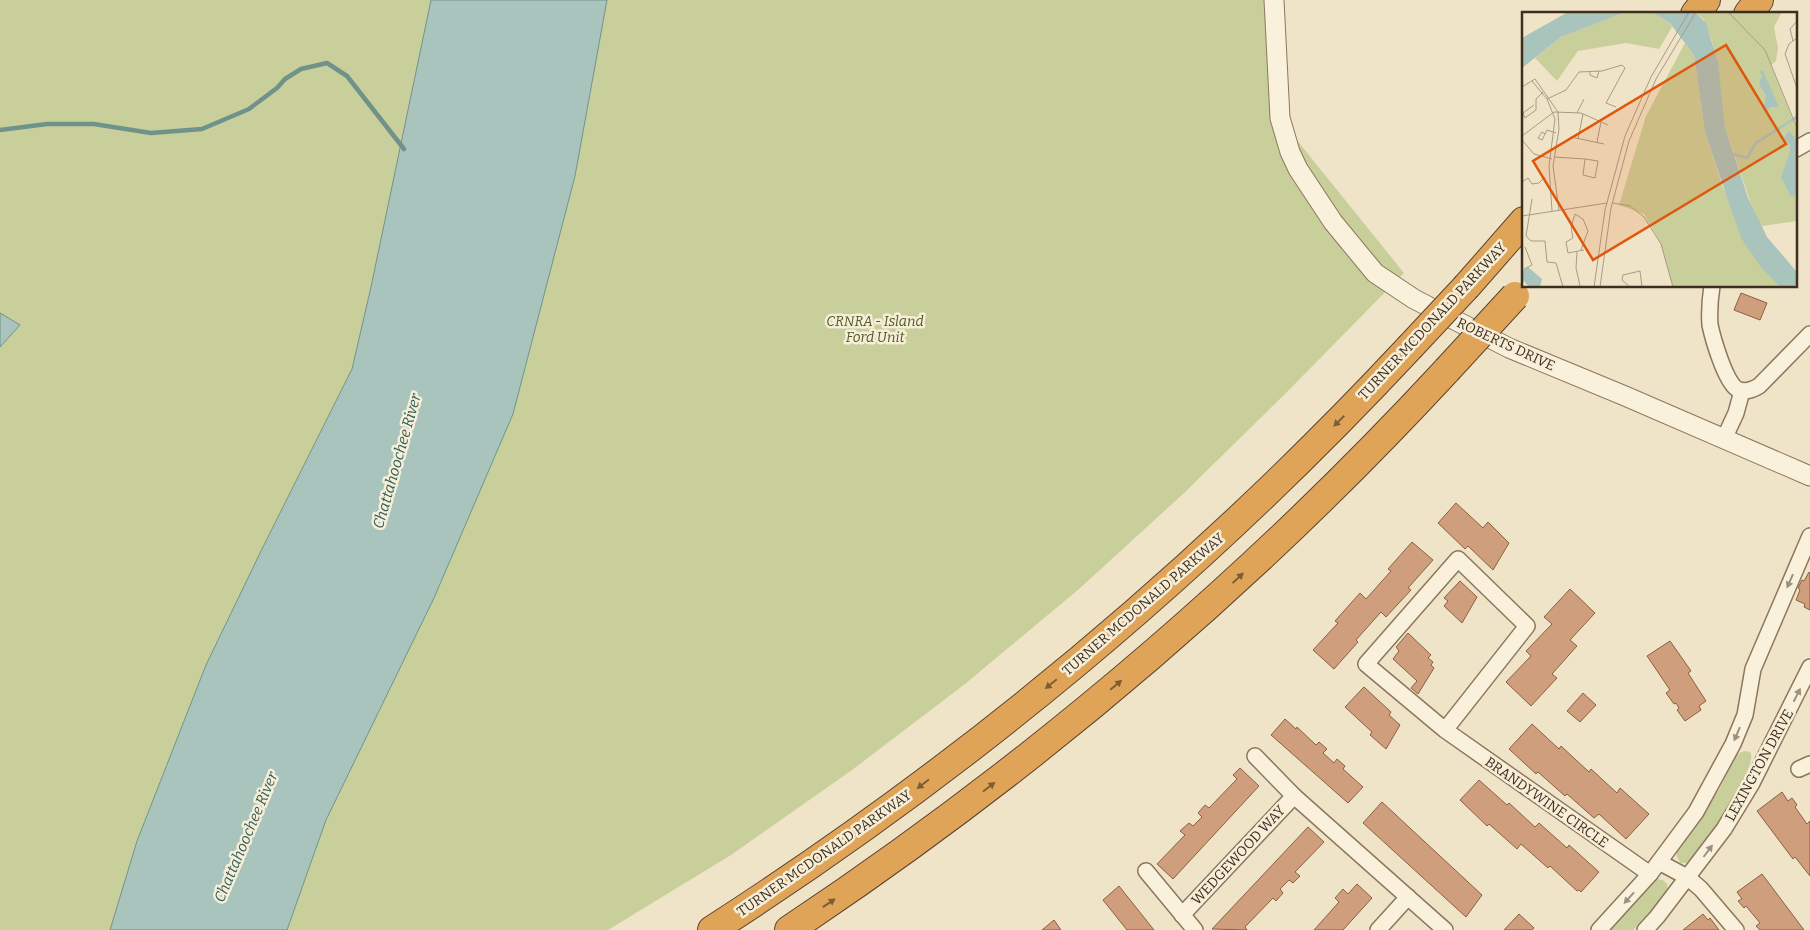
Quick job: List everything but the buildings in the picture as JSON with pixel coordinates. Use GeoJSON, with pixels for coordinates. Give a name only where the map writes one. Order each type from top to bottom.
{"type":"FeatureCollection","features":[{"type":"Feature","properties":{"kind":"highway"},"geometry":{"type":"LineString","coordinates":[[1697,12],[1706,0]]}},
{"type":"Feature","properties":{"kind":"highway"},"geometry":{"type":"LineString","coordinates":[[1750,12],[1759,0]]}},
{"type":"Feature","properties":{"kind":"highway","name":"TURNER MCDONALD PARKWAY"},"geometry":{"type":"LineString","coordinates":[[712,930],[897,803],[1067,671],[1149,600],[1228,530],[1336,425],[1467,286],[1522,222]]}},
{"type":"Feature","properties":{"kind":"highway"},"geometry":{"type":"LineString","coordinates":[[789,930],[883,866],[946,820],[1031,755],[1118,684],[1272,546],[1391,430],[1520,291]]}},
{"type":"Feature","properties":{"kind":"street","name":"ROBERTS DRIVE"},"geometry":{"type":"LineString","coordinates":[[1274,0],[1280,118],[1290,152],[1298,169],[1333,222],[1374,273],[1414,299],[1509,348],[1810,476]]}},
{"type":"Feature","properties":{"kind":"street"},"geometry":{"type":"LineString","coordinates":[[1798,148],[1810,141]]}},
{"type":"Feature","properties":{"kind":"street"},"geometry":{"type":"LineString","coordinates":[[1712,288],[1710,324],[1716,348],[1731,382],[1742,391],[1751,391],[1759,386],[1810,334]]}},
{"type":"Feature","properties":{"kind":"street"},"geometry":{"type":"LineString","coordinates":[[1724,439],[1736,413],[1742,391]]}},
{"type":"Feature","properties":{"kind":"street"},"geometry":{"type":"LineString","coordinates":[[1599,930],[1654,868],[1696,812],[1733,744],[1745,715],[1753,668],[1810,536]]}},
{"type":"Feature","properties":{"kind":"street","name":"BRANDYWINE CIRCLE"},"geometry":{"type":"LineString","coordinates":[[1445,730],[1528,626],[1458,559],[1366,664],[1445,730],[1654,868],[1688,877],[1701,889],[1736,930]]}},
{"type":"Feature","properties":{"kind":"street","name":"LEXINGTON DRIVE"},"geometry":{"type":"LineString","coordinates":[[1645,930],[1724,829],[1752,783],[1810,667]]}},
{"type":"Feature","properties":{"kind":"street","name":"WEDGEWOOD WAY"},"geometry":{"type":"LineString","coordinates":[[1255,756],[1294,796],[1445,930]]}},
{"type":"Feature","properties":{"kind":"street","name":"WEDGEWOOD WAY"},"geometry":{"type":"LineString","coordinates":[[1182,915],[1294,796]]}},
{"type":"Feature","properties":{"kind":"street","name":"WEDGEWOOD WAY"},"geometry":{"type":"LineString","coordinates":[[1146,871],[1194,930]]}},
{"type":"Feature","properties":{"kind":"street"},"geometry":{"type":"LineString","coordinates":[[1378,930],[1408,897]]}},
{"type":"Feature","properties":{"kind":"green space"},"geometry":{"type":"Polygon","coordinates":[[[0,0],[431,0],[352,369],[206,665],[137,841],[110,930],[0,930],[0,0]]]}},
{"type":"Feature","properties":{"kind":"green space","name":"CRNRA - Island Ford Unit"},"geometry":{"type":"Polygon","coordinates":[[[607,0],[1270,0],[1271,108],[1404,273],[1183,494],[1079,589],[965,684],[852,770],[731,855],[608,930],[287,930],[326,820],[434,598],[513,414],[575,176],[607,0]]]}},
{"type":"Feature","properties":{"kind":"green space"},"geometry":{"type":"Polygon","coordinates":[[[1747,751],[1751,753],[1750,763],[1738,792],[1728,809],[1691,863],[1681,863],[1677,856],[1678,849],[1719,790],[1736,756],[1741,752],[1747,751]]]}},
{"type":"Feature","properties":{"kind":"green space"},"geometry":{"type":"Polygon","coordinates":[[[1657,879],[1663,880],[1667,884],[1668,890],[1633,930],[1607,930],[1650,884],[1657,879]]]}},
{"type":"Feature","properties":{"kind":"water","name":"Chattahoochee River"},"geometry":{"type":"Polygon","coordinates":[[[431,0],[607,0],[575,176],[513,414],[434,598],[326,820],[287,930],[110,930],[137,841],[206,665],[352,369],[431,0]]]}},
{"type":"Feature","properties":{"kind":"water"},"geometry":{"type":"Polygon","coordinates":[[[0,313],[20,325],[0,347],[0,313]]]}},
{"type":"Feature","properties":{"kind":"waterway"},"geometry":{"type":"LineString","coordinates":[[0,130],[47,124],[94,124],[151,133],[202,129],[249,109],[277,88],[285,79],[301,69],[327,63],[347,76],[404,149]]}}]}
